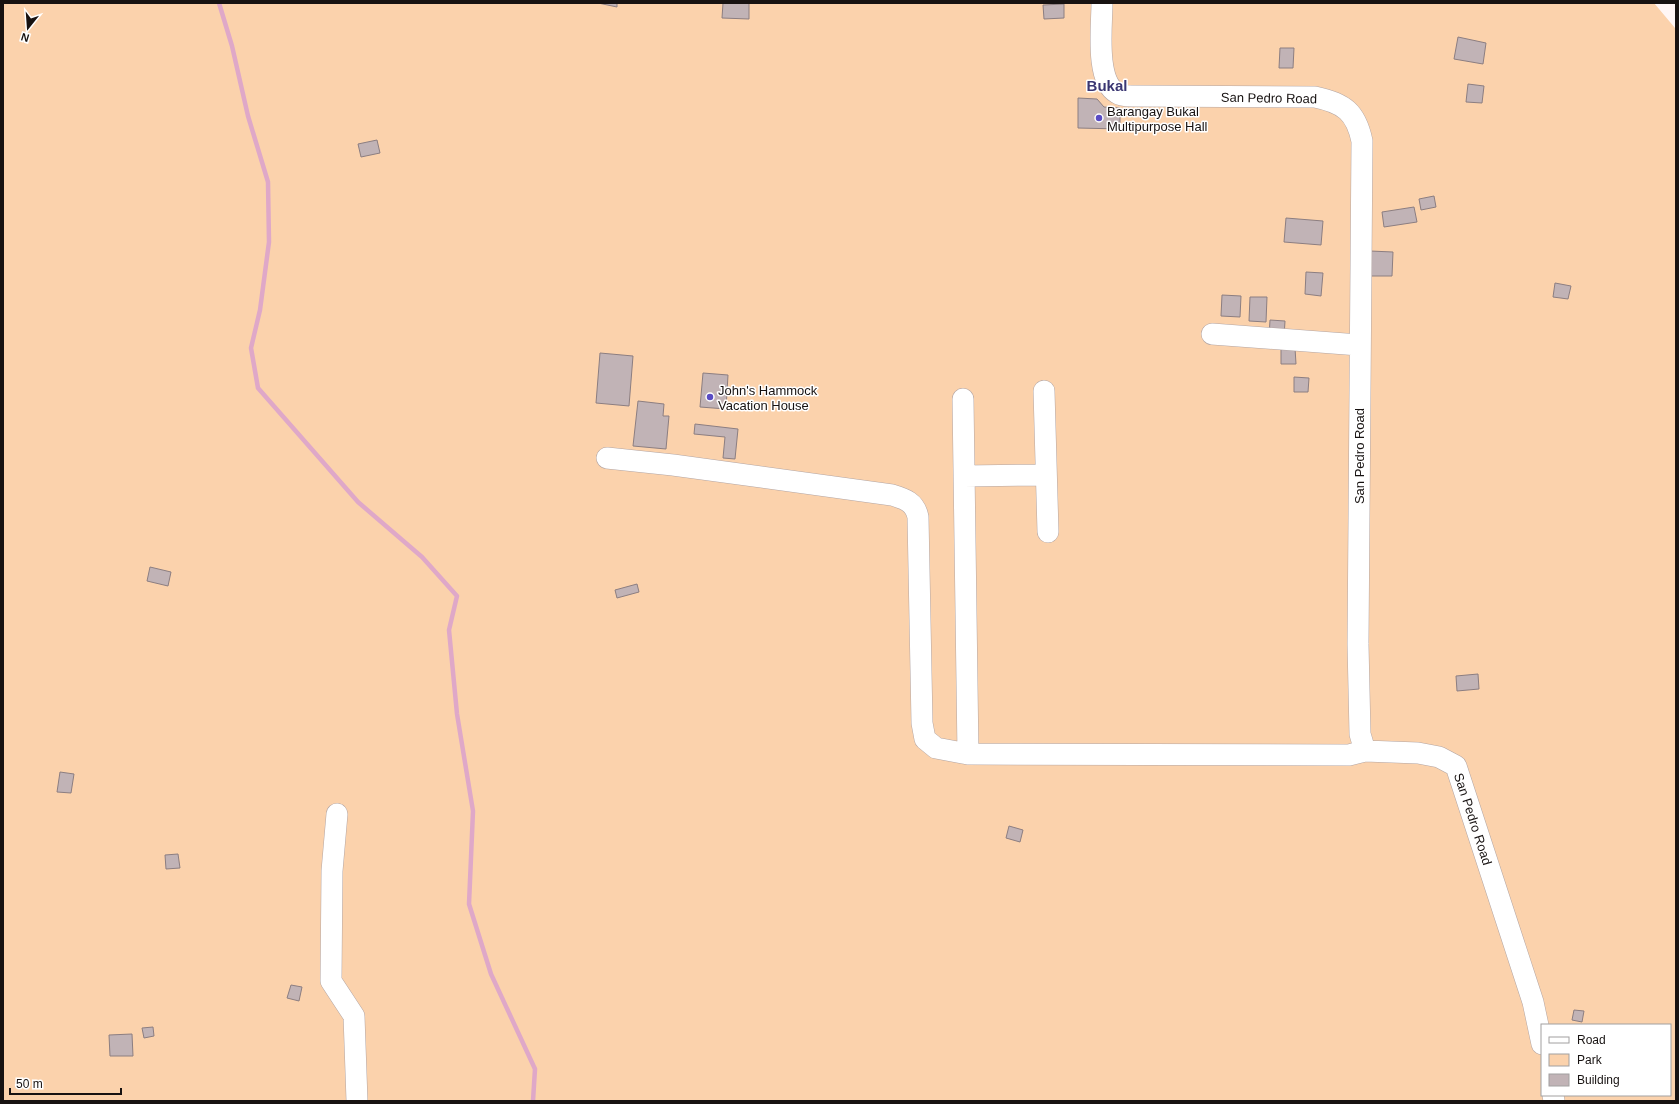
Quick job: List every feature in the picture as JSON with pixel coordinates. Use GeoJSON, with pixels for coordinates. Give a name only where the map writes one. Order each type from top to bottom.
{"type":"FeatureCollection","features":[{"type":"Feature","properties":{"kind":"street","name":"San Pedro Road"},"geometry":{"type":"LineString","coordinates":[[1102,3],[1102,68],[1109,86],[1117,94],[1132,96],[1315,97],[1336,101],[1348,110],[1360,128],[1362,142],[1359,345],[1358,644],[1360,734],[1365,751],[1418,753],[1439,757],[1456,766],[1533,1002],[1541,1039]]}},
{"type":"Feature","properties":{"kind":"street"},"geometry":{"type":"LineString","coordinates":[[1212,334],[1359,345]]}},
{"type":"Feature","properties":{"kind":"street"},"geometry":{"type":"LineString","coordinates":[[1044,391],[1048,532]]}},
{"type":"Feature","properties":{"kind":"street"},"geometry":{"type":"LineString","coordinates":[[963,399],[968,754]]}},
{"type":"Feature","properties":{"kind":"street"},"geometry":{"type":"LineString","coordinates":[[607,458],[673,465],[892,495],[907,500],[916,508],[918,517],[919,639],[922,723],[925,739],[936,748],[968,754],[1349,755],[1365,751]]}},
{"type":"Feature","properties":{"kind":"street"},"geometry":{"type":"LineString","coordinates":[[964,476],[1046,475]]}},
{"type":"Feature","properties":{"kind":"street"},"geometry":{"type":"LineString","coordinates":[[337,814],[332,872],[331,981],[354,1016],[357,1101]]}},
{"type":"Feature","properties":{"kind":"green space"},"geometry":{"type":"Polygon","coordinates":[[[3,3],[1654,3],[1675,28],[1676,33],[1676,1101],[3,1101],[3,3]]]}},
{"type":"Feature","properties":{"kind":"building"},"geometry":{"type":"Polygon","coordinates":[[[598,3],[617,3],[617,7],[598,3]]]}},
{"type":"Feature","properties":{"kind":"building"},"geometry":{"type":"Polygon","coordinates":[[[723,3],[749,3],[749,19],[722,18],[723,3]]]}},
{"type":"Feature","properties":{"kind":"building"},"geometry":{"type":"Polygon","coordinates":[[[1064,4],[1064,18],[1044,19],[1043,5],[1064,4]]]}},
{"type":"Feature","properties":{"kind":"building"},"geometry":{"type":"Polygon","coordinates":[[[1458,37],[1486,43],[1483,64],[1454,59],[1458,37]]]}},
{"type":"Feature","properties":{"kind":"building"},"geometry":{"type":"Polygon","coordinates":[[[1280,48],[1294,48],[1293,68],[1279,68],[1280,48]]]}},
{"type":"Feature","properties":{"kind":"building"},"geometry":{"type":"Polygon","coordinates":[[[1468,84],[1484,86],[1482,103],[1466,102],[1468,84]]]}},
{"type":"Feature","properties":{"kind":"building","name":"Barangay Bukal Multipurpose Hall"},"geometry":{"type":"Polygon","coordinates":[[[1078,98],[1097,99],[1104,107],[1120,108],[1120,129],[1078,128],[1078,98]]]}},
{"type":"Feature","properties":{"kind":"building"},"geometry":{"type":"Polygon","coordinates":[[[377,140],[380,153],[361,157],[358,144],[377,140]]]}},
{"type":"Feature","properties":{"kind":"building"},"geometry":{"type":"Polygon","coordinates":[[[1434,196],[1436,207],[1421,210],[1419,199],[1434,196]]]}},
{"type":"Feature","properties":{"kind":"building"},"geometry":{"type":"Polygon","coordinates":[[[1414,207],[1417,222],[1384,227],[1382,212],[1414,207]]]}},
{"type":"Feature","properties":{"kind":"building"},"geometry":{"type":"Polygon","coordinates":[[[1286,218],[1323,221],[1321,245],[1284,242],[1286,218]]]}},
{"type":"Feature","properties":{"kind":"building"},"geometry":{"type":"Polygon","coordinates":[[[1370,251],[1393,252],[1392,276],[1370,276],[1370,251]]]}},
{"type":"Feature","properties":{"kind":"building"},"geometry":{"type":"Polygon","coordinates":[[[1306,272],[1323,273],[1321,296],[1305,294],[1306,272]]]}},
{"type":"Feature","properties":{"kind":"building"},"geometry":{"type":"Polygon","coordinates":[[[1555,283],[1571,286],[1568,299],[1553,297],[1555,283]]]}},
{"type":"Feature","properties":{"kind":"building"},"geometry":{"type":"Polygon","coordinates":[[[1222,295],[1241,296],[1240,317],[1221,316],[1222,295]]]}},
{"type":"Feature","properties":{"kind":"building"},"geometry":{"type":"Polygon","coordinates":[[[1250,297],[1267,297],[1266,322],[1249,321],[1250,297]]]}},
{"type":"Feature","properties":{"kind":"building"},"geometry":{"type":"Polygon","coordinates":[[[1270,320],[1285,321],[1284,337],[1269,337],[1270,320]]]}},
{"type":"Feature","properties":{"kind":"building"},"geometry":{"type":"Polygon","coordinates":[[[1281,348],[1295,348],[1296,364],[1281,364],[1281,348]]]}},
{"type":"Feature","properties":{"kind":"building"},"geometry":{"type":"Polygon","coordinates":[[[600,353],[633,356],[629,406],[596,403],[600,353]]]}},
{"type":"Feature","properties":{"kind":"building"},"geometry":{"type":"Polygon","coordinates":[[[703,373],[728,375],[726,409],[700,407],[703,373]]]}},
{"type":"Feature","properties":{"kind":"building"},"geometry":{"type":"Polygon","coordinates":[[[1294,377],[1309,378],[1308,392],[1294,392],[1294,377]]]}},
{"type":"Feature","properties":{"kind":"building"},"geometry":{"type":"Polygon","coordinates":[[[638,401],[664,404],[663,416],[669,416],[666,449],[633,446],[638,401]]]}},
{"type":"Feature","properties":{"kind":"building"},"geometry":{"type":"Polygon","coordinates":[[[695,424],[738,429],[735,459],[723,458],[725,437],[694,434],[695,424]]]}},
{"type":"Feature","properties":{"kind":"building"},"geometry":{"type":"Polygon","coordinates":[[[150,567],[171,572],[168,586],[147,581],[150,567]]]}},
{"type":"Feature","properties":{"kind":"building"},"geometry":{"type":"Polygon","coordinates":[[[637,584],[639,592],[617,598],[615,590],[637,584]]]}},
{"type":"Feature","properties":{"kind":"building"},"geometry":{"type":"Polygon","coordinates":[[[1478,674],[1479,689],[1457,691],[1456,676],[1478,674]]]}},
{"type":"Feature","properties":{"kind":"building"},"geometry":{"type":"Polygon","coordinates":[[[60,772],[74,774],[71,793],[57,792],[60,772]]]}},
{"type":"Feature","properties":{"kind":"building"},"geometry":{"type":"Polygon","coordinates":[[[1009,826],[1023,830],[1020,842],[1006,838],[1009,826]]]}},
{"type":"Feature","properties":{"kind":"building"},"geometry":{"type":"Polygon","coordinates":[[[178,854],[180,868],[166,869],[165,855],[178,854]]]}},
{"type":"Feature","properties":{"kind":"building"},"geometry":{"type":"Polygon","coordinates":[[[291,985],[302,987],[299,1001],[287,998],[291,985]]]}},
{"type":"Feature","properties":{"kind":"building"},"geometry":{"type":"Polygon","coordinates":[[[1574,1010],[1584,1011],[1582,1022],[1572,1020],[1574,1010]]]}},
{"type":"Feature","properties":{"kind":"building"},"geometry":{"type":"Polygon","coordinates":[[[153,1027],[154,1036],[144,1038],[142,1028],[153,1027]]]}},
{"type":"Feature","properties":{"kind":"building"},"geometry":{"type":"Polygon","coordinates":[[[132,1034],[133,1056],[110,1056],[109,1035],[132,1034]]]}},
{"type":"Feature","properties":{"kind":"waterway"},"geometry":{"type":"LineString","coordinates":[[219,3],[232,46],[248,116],[268,182],[269,242],[260,310],[251,348],[258,388],[358,502],[422,557],[457,596],[449,630],[457,714],[473,811],[469,904],[491,974],[535,1069],[533,1101]]}},
{"type":"Feature","properties":{"kind":"place","name":"Barangay Bukal Multipurpose Hall"},"geometry":{"type":"Point","coordinates":[1099,118]}},
{"type":"Feature","properties":{"kind":"place","name":"John's Hammock Vacation House"},"geometry":{"type":"Point","coordinates":[710,397]}},
{"type":"Feature","properties":{"kind":"district","name":"Bukal"},"geometry":{"type":"Point","coordinates":[1107,85]}}]}
